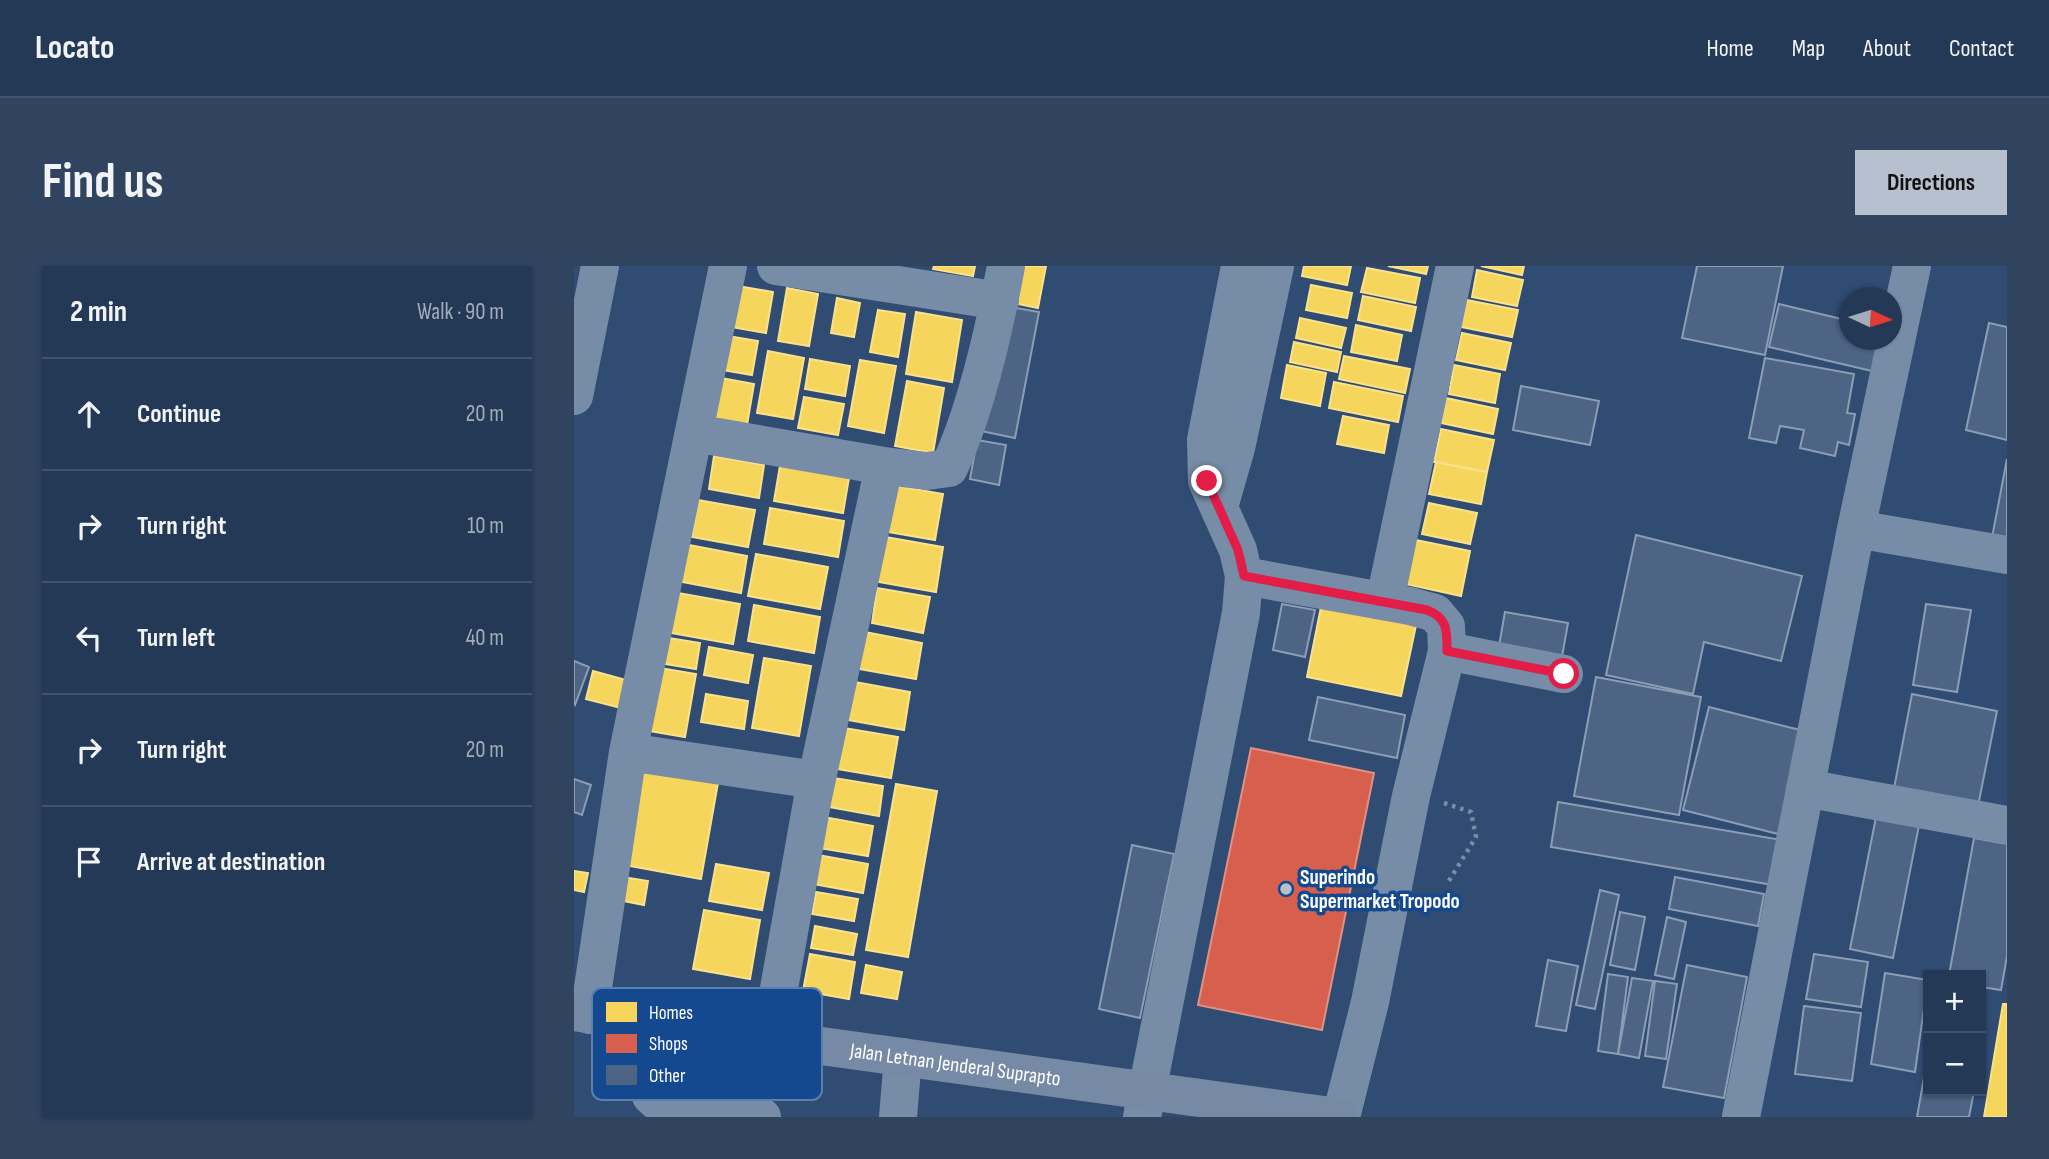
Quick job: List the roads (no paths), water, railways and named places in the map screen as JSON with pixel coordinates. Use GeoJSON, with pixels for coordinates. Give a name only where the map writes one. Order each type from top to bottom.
{"type":"FeatureCollection","features":[{"type":"Feature","properties":{"kind":"main road","name":"Jalan Letnan Jenderal Suprapto"},"geometry":{"type":"LineString","coordinates":[[822,1046],[903,1057],[1144,1104],[1340,1117]]}},
{"type":"Feature","properties":{"kind":"street"},"geometry":{"type":"LineString","coordinates":[[574,396],[600,266]]}},
{"type":"Feature","properties":{"kind":"street"},"geometry":{"type":"LineString","coordinates":[[582,1013],[628,751],[728,266]]}},
{"type":"Feature","properties":{"kind":"street"},"geometry":{"type":"LineString","coordinates":[[694,433],[884,466],[927,471],[949,468],[961,442],[1003,283],[776,266]]}},
{"type":"Feature","properties":{"kind":"street"},"geometry":{"type":"LineString","coordinates":[[1144,1104],[1241,613],[1244,576],[1238,550],[1207,481],[1206,440],[1240,266]]}},
{"type":"Feature","properties":{"kind":"street"},"geometry":{"type":"LineString","coordinates":[[1219,507],[1236,448],[1275,266]]}},
{"type":"Feature","properties":{"kind":"street"},"geometry":{"type":"LineString","coordinates":[[1385,600],[1455,266]]}},
{"type":"Feature","properties":{"kind":"street"},"geometry":{"type":"LineString","coordinates":[[1741,1117],[1856,529],[1912,266]]}},
{"type":"Feature","properties":{"kind":"street"},"geometry":{"type":"LineString","coordinates":[[778,988],[817,780],[884,466]]}},
{"type":"Feature","properties":{"kind":"street"},"geometry":{"type":"LineString","coordinates":[[1856,529],[2007,555]]}},
{"type":"Feature","properties":{"kind":"street"},"geometry":{"type":"LineString","coordinates":[[1244,576],[1385,600],[1439,616],[1446,626],[1447,651],[1411,796],[1370,1002],[1340,1117]]}},
{"type":"Feature","properties":{"kind":"street"},"geometry":{"type":"LineString","coordinates":[[1447,651],[1564,674]]}},
{"type":"Feature","properties":{"kind":"street"},"geometry":{"type":"LineString","coordinates":[[628,751],[817,780]]}},
{"type":"Feature","properties":{"kind":"street"},"geometry":{"type":"LineString","coordinates":[[1805,788],[2007,825]]}},
{"type":"Feature","properties":{"kind":"street"},"geometry":{"type":"LineString","coordinates":[[898,1117],[903,1057]]}},
{"type":"Feature","properties":{"kind":"street"},"geometry":{"type":"LineString","coordinates":[[656,1100],[667,1110],[762,1117]]}},
{"type":"Feature","properties":{"kind":"place","name":"Superindo Supermarket Tropodo"},"geometry":{"type":"Point","coordinates":[1286,889]}}]}
